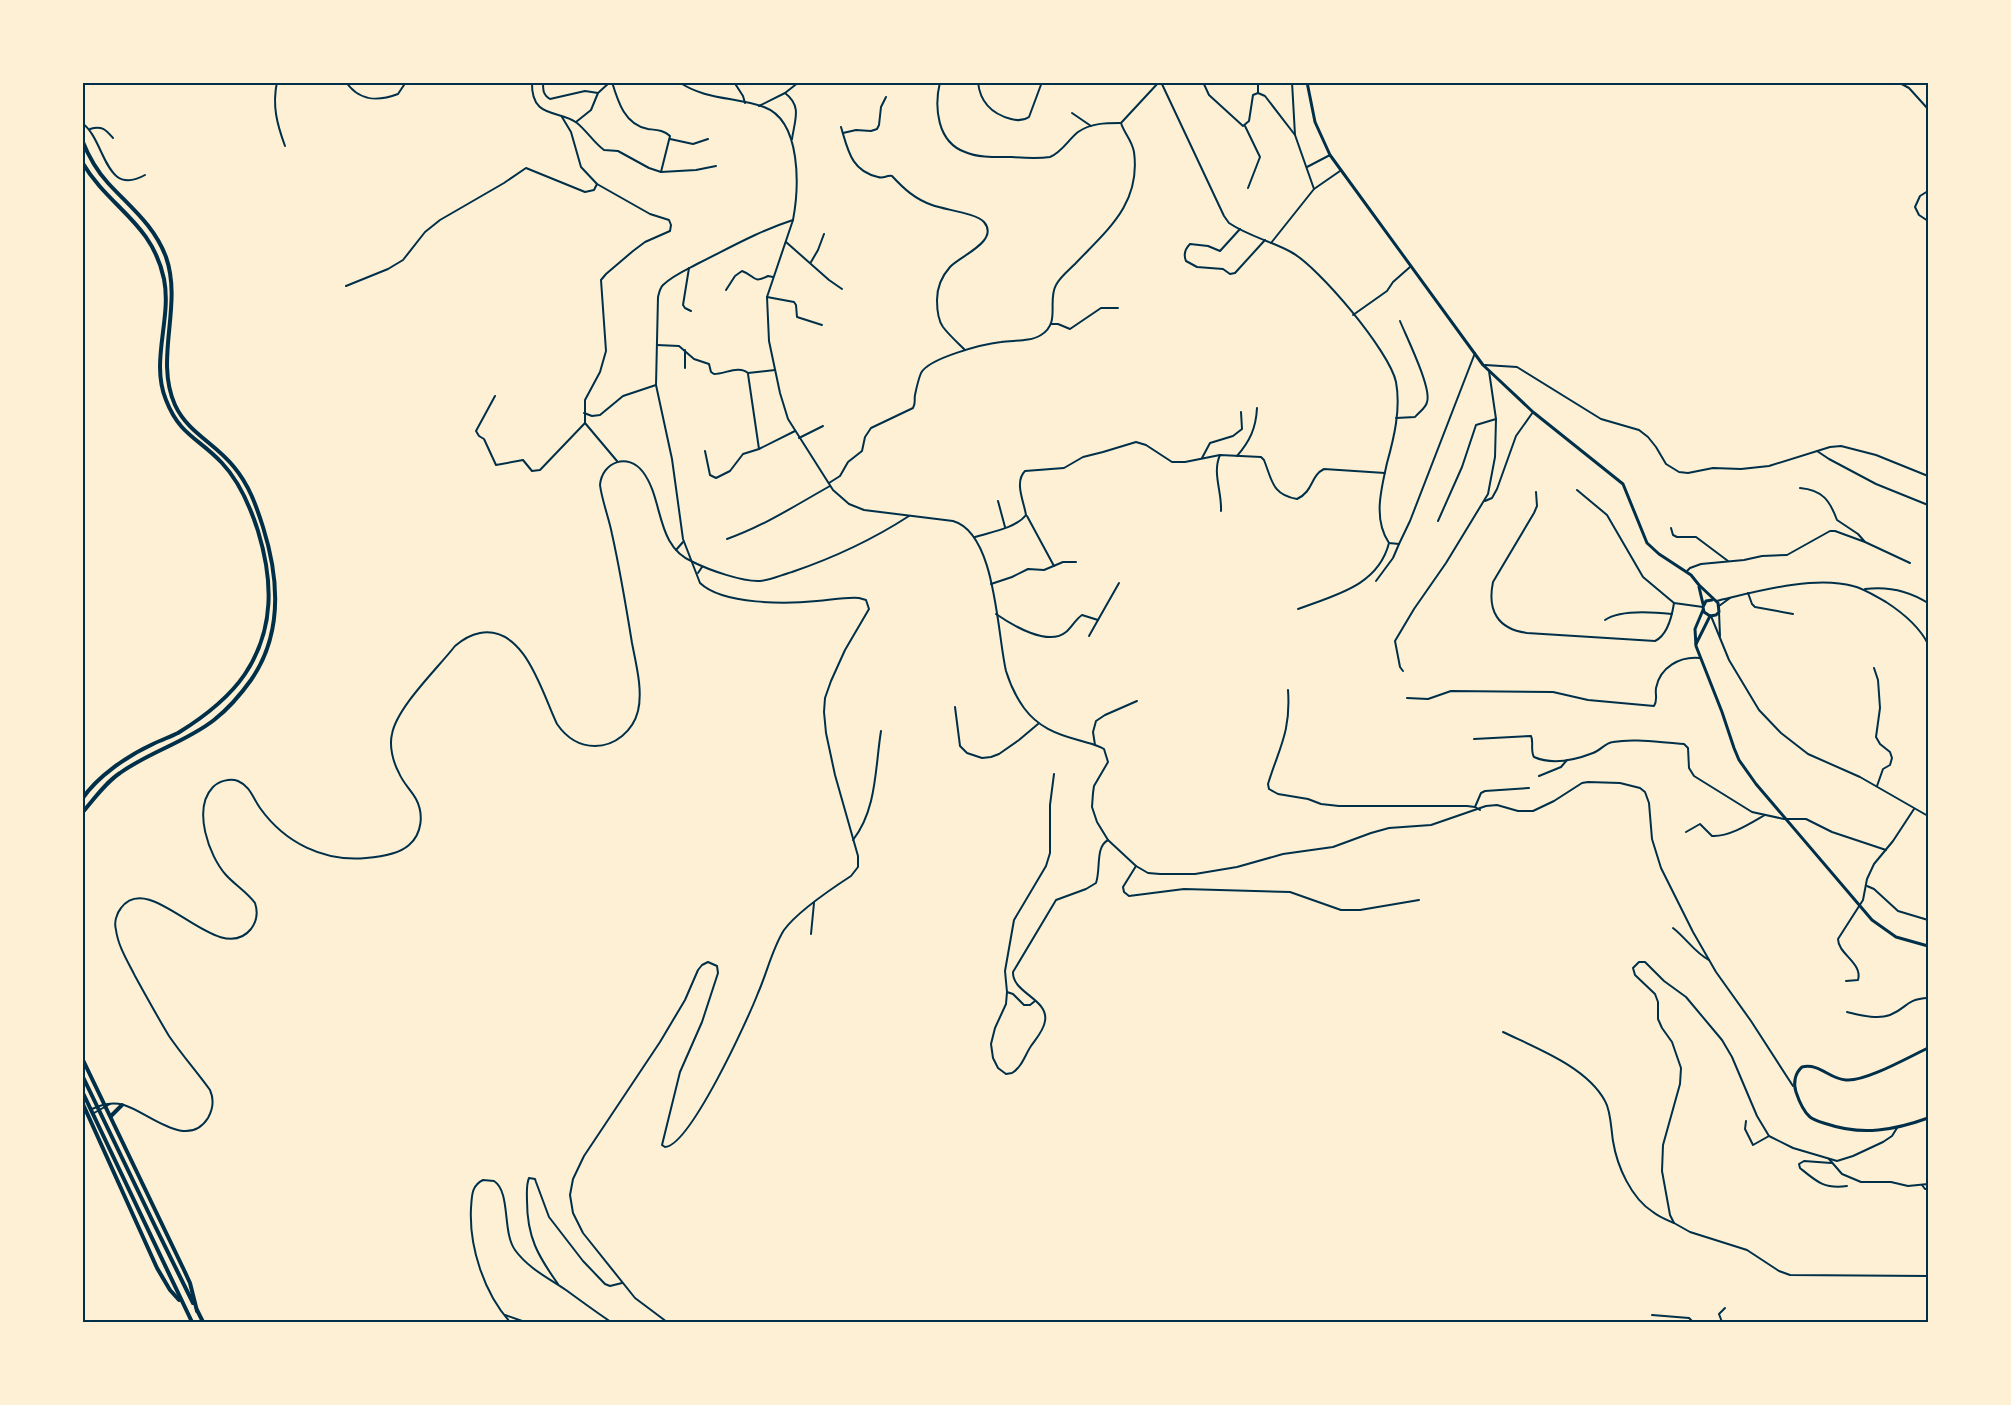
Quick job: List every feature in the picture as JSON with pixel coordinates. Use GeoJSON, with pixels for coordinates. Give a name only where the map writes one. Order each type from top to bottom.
{"type":"FeatureCollection","features":[{"type":"Feature","properties":{"kind":"highway"},"geometry":{"type":"LineString","coordinates":[[82,140],[106,182],[153,231],[166,258],[171,291],[171,329],[166,361],[171,394],[186,423],[232,464],[251,493],[270,552],[276,579],[276,593],[274,626],[263,659],[237,697],[213,721],[185,738],[147,755],[118,774],[82,813]]}},
{"type":"Feature","properties":{"kind":"highway"},"geometry":{"type":"LineString","coordinates":[[82,162],[98,186],[136,222],[150,242],[159,261],[164,280],[165,299],[160,358],[160,377],[164,397],[180,425],[189,436],[232,474],[247,500],[263,547],[270,596],[265,632],[258,651],[247,671],[226,697],[211,712],[128,758],[82,799]]}},
{"type":"Feature","properties":{"kind":"highway"},"geometry":{"type":"LineString","coordinates":[[82,1058],[187,1277],[197,1311]]}},
{"type":"Feature","properties":{"kind":"highway"},"geometry":{"type":"LineString","coordinates":[[82,1075],[203,1323]]}},
{"type":"Feature","properties":{"kind":"highway"},"geometry":{"type":"LineString","coordinates":[[82,1091],[192,1323]]}},
{"type":"Feature","properties":{"kind":"highway"},"geometry":{"type":"LineString","coordinates":[[82,1102],[89,1112],[157,1268],[170,1290],[182,1302]]}},
{"type":"Feature","properties":{"kind":"highway"},"geometry":{"type":"LineString","coordinates":[[110,1117],[122,1105]]}},
{"type":"Feature","properties":{"kind":"main road"},"geometry":{"type":"LineString","coordinates":[[1307,82],[1315,122],[1330,155],[1483,365],[1533,412],[1617,477],[1628,493],[1647,543],[1659,554],[1688,571],[1715,600],[1719,606],[1719,612],[1711,616],[1696,646]]}},
{"type":"Feature","properties":{"kind":"main road"},"geometry":{"type":"LineString","coordinates":[[1699,585],[1703,607],[1706,614],[1711,616]]}},
{"type":"Feature","properties":{"kind":"main road"},"geometry":{"type":"LineString","coordinates":[[1715,600],[1706,601],[1703,607],[1695,629],[1696,646],[1739,760],[1784,819],[1876,924],[1896,936],[1929,946]]}},
{"type":"Feature","properties":{"kind":"main road"},"geometry":{"type":"LineString","coordinates":[[1929,1048],[1853,1080],[1838,1079],[1814,1066],[1802,1066],[1796,1075],[1795,1088],[1804,1110],[1815,1120],[1840,1128],[1880,1131],[1929,1119]]}},
{"type":"Feature","properties":{"kind":"street"},"geometry":{"type":"LineString","coordinates":[[277,82],[274,111],[285,146]]}},
{"type":"Feature","properties":{"kind":"street"},"geometry":{"type":"LineString","coordinates":[[346,82],[357,95],[365,99],[375,99],[398,94],[406,82]]}},
{"type":"Feature","properties":{"kind":"street"},"geometry":{"type":"LineString","coordinates":[[532,82],[537,102],[544,111],[576,122],[604,150],[618,151],[661,172],[696,170],[716,166]]}},
{"type":"Feature","properties":{"kind":"street"},"geometry":{"type":"LineString","coordinates":[[543,82],[545,96],[550,99],[585,91],[598,93]]}},
{"type":"Feature","properties":{"kind":"street"},"geometry":{"type":"LineString","coordinates":[[576,122],[591,110],[598,93],[611,82],[618,103],[628,118],[643,128],[668,133],[670,136],[661,172]]}},
{"type":"Feature","properties":{"kind":"street"},"geometry":{"type":"LineString","coordinates":[[680,82],[700,93],[759,106],[771,111],[780,118],[792,139]]}},
{"type":"Feature","properties":{"kind":"street"},"geometry":{"type":"LineString","coordinates":[[734,82],[745,103]]}},
{"type":"Feature","properties":{"kind":"street"},"geometry":{"type":"LineString","coordinates":[[759,106],[785,93],[799,82]]}},
{"type":"Feature","properties":{"kind":"street"},"geometry":{"type":"LineString","coordinates":[[940,82],[937,111],[939,121],[945,134],[962,152],[998,157],[1050,158],[1058,154],[1079,132],[1091,126],[1121,123],[1160,82],[1229,223],[1291,251],[1314,269],[1388,361],[1398,397],[1379,509],[1381,526],[1389,543],[1384,560],[1363,582],[1298,609]]}},
{"type":"Feature","properties":{"kind":"street"},"geometry":{"type":"LineString","coordinates":[[978,82],[979,92],[989,109],[998,115],[1018,121],[1029,117],[1042,82]]}},
{"type":"Feature","properties":{"kind":"street"},"geometry":{"type":"LineString","coordinates":[[1203,82],[1209,95],[1242,126],[1245,126],[1252,136],[1260,157],[1248,188]]}},
{"type":"Feature","properties":{"kind":"street"},"geometry":{"type":"LineString","coordinates":[[1258,82],[1258,93]]}},
{"type":"Feature","properties":{"kind":"street"},"geometry":{"type":"LineString","coordinates":[[1292,82],[1295,135],[1314,189]]}},
{"type":"Feature","properties":{"kind":"street"},"geometry":{"type":"LineString","coordinates":[[1898,82],[1909,88],[1929,109]]}},
{"type":"Feature","properties":{"kind":"street"},"geometry":{"type":"LineString","coordinates":[[785,93],[794,100],[796,108],[792,139],[796,194],[793,220],[767,297],[769,341],[785,413],[829,485],[840,498],[854,507],[958,523],[975,537],[991,584],[1010,683],[1020,702],[1038,724],[1104,749],[1108,762],[1094,786],[1092,807],[1097,822],[1108,840],[1148,873],[1205,873],[1283,854],[1333,848],[1389,828],[1431,825],[1480,810],[1486,806],[1497,805],[1518,811],[1533,811],[1587,782],[1620,783],[1640,788],[1645,792],[1649,803],[1652,839],[1661,868],[1709,960],[1795,1088]]}},
{"type":"Feature","properties":{"kind":"street"},"geometry":{"type":"LineString","coordinates":[[1245,126],[1249,121],[1253,95],[1258,93]]}},
{"type":"Feature","properties":{"kind":"street"},"geometry":{"type":"LineString","coordinates":[[1258,93],[1265,96],[1295,135]]}},
{"type":"Feature","properties":{"kind":"street"},"geometry":{"type":"LineString","coordinates":[[843,133],[877,129],[880,107],[886,97]]}},
{"type":"Feature","properties":{"kind":"street"},"geometry":{"type":"LineString","coordinates":[[1072,113],[1091,126]]}},
{"type":"Feature","properties":{"kind":"street"},"geometry":{"type":"LineString","coordinates":[[562,117],[571,132],[581,166],[597,184],[650,214],[669,220],[671,225],[668,232],[645,242],[601,280],[606,351],[600,372],[585,400],[584,413],[585,423],[617,461],[633,464],[644,474],[664,530],[676,550],[702,567],[751,580],[769,579],[811,566],[852,548],[909,516]]}},
{"type":"Feature","properties":{"kind":"street"},"geometry":{"type":"LineString","coordinates":[[82,123],[90,129],[107,165],[115,176],[129,181],[146,175]]}},
{"type":"Feature","properties":{"kind":"street"},"geometry":{"type":"LineString","coordinates":[[727,539],[754,529],[789,511],[840,476],[848,462],[862,451],[869,430],[913,408],[921,373],[928,364],[965,350],[997,342],[1038,337],[1044,333],[1051,324],[1056,284],[1115,222],[1122,213],[1130,194],[1134,171],[1134,152],[1130,138],[1121,123]]}},
{"type":"Feature","properties":{"kind":"street"},"geometry":{"type":"LineString","coordinates":[[90,129],[103,127],[114,138]]}},
{"type":"Feature","properties":{"kind":"street"},"geometry":{"type":"LineString","coordinates":[[841,127],[853,161],[859,168],[878,177],[892,176],[902,188],[923,201],[938,208],[978,218],[986,225],[988,233],[984,242],[952,265],[944,276],[937,294],[938,314],[943,326],[965,350]]}},
{"type":"Feature","properties":{"kind":"street"},"geometry":{"type":"LineString","coordinates":[[670,139],[693,144],[708,140]]}},
{"type":"Feature","properties":{"kind":"street"},"geometry":{"type":"LineString","coordinates":[[1307,168],[1330,155]]}},
{"type":"Feature","properties":{"kind":"street"},"geometry":{"type":"LineString","coordinates":[[346,286],[388,269],[403,260],[425,232],[440,220],[526,168],[585,192],[594,190],[597,184]]}},
{"type":"Feature","properties":{"kind":"street"},"geometry":{"type":"LineString","coordinates":[[1271,243],[1314,189],[1340,171]]}},
{"type":"Feature","properties":{"kind":"street"},"geometry":{"type":"LineString","coordinates":[[1929,191],[1920,196],[1915,207],[1919,215],[1929,221]]}},
{"type":"Feature","properties":{"kind":"street"},"geometry":{"type":"LineString","coordinates":[[667,1323],[635,1298],[582,1233],[573,1213],[570,1195],[578,1167],[660,1042],[685,1000],[702,965],[708,962],[717,966],[718,973],[702,1022],[680,1072],[662,1145],[668,1148],[679,1139],[703,1106],[753,1006],[783,932],[792,920],[851,876],[858,867],[858,856],[835,775],[824,712],[825,698],[831,681],[845,650],[867,613],[868,602],[862,598],[851,597],[809,602],[749,601],[726,596],[705,588],[700,583],[683,539],[672,459],[656,385],[660,290],[667,282],[689,268],[755,234],[793,220]]}},
{"type":"Feature","properties":{"kind":"street"},"geometry":{"type":"LineString","coordinates":[[1240,229],[1220,250],[1190,244],[1186,247],[1184,255],[1186,261],[1203,268],[1223,269],[1230,274],[1235,273],[1265,240]]}},
{"type":"Feature","properties":{"kind":"street"},"geometry":{"type":"LineString","coordinates":[[811,262],[824,234]]}},
{"type":"Feature","properties":{"kind":"street"},"geometry":{"type":"LineString","coordinates":[[786,242],[829,280],[842,288]]}},
{"type":"Feature","properties":{"kind":"street"},"geometry":{"type":"LineString","coordinates":[[1353,315],[1387,291],[1393,282],[1412,266]]}},
{"type":"Feature","properties":{"kind":"street"},"geometry":{"type":"LineString","coordinates":[[689,268],[683,305],[691,311]]}},
{"type":"Feature","properties":{"kind":"street"},"geometry":{"type":"LineString","coordinates":[[726,290],[735,276],[742,271],[756,280],[763,280],[768,276],[774,277]]}},
{"type":"Feature","properties":{"kind":"street"},"geometry":{"type":"LineString","coordinates":[[767,297],[794,302],[797,317],[822,325]]}},
{"type":"Feature","properties":{"kind":"street"},"geometry":{"type":"LineString","coordinates":[[1051,324],[1070,329],[1101,308],[1118,308]]}},
{"type":"Feature","properties":{"kind":"street"},"geometry":{"type":"LineString","coordinates":[[1396,418],[1415,417],[1427,403],[1428,395],[1418,363],[1400,321]]}},
{"type":"Feature","properties":{"kind":"street"},"geometry":{"type":"LineString","coordinates":[[657,345],[679,346],[694,359],[709,364],[714,374],[738,369],[748,373],[775,370]]}},
{"type":"Feature","properties":{"kind":"street"},"geometry":{"type":"LineString","coordinates":[[685,350],[685,368]]}},
{"type":"Feature","properties":{"kind":"street"},"geometry":{"type":"LineString","coordinates":[[1376,581],[1393,558],[1475,353]]}},
{"type":"Feature","properties":{"kind":"street"},"geometry":{"type":"LineString","coordinates":[[1483,365],[1517,367],[1601,419],[1639,430],[1656,447],[1666,464],[1679,472],[1769,466],[1839,446],[1876,455],[1929,476]]}},
{"type":"Feature","properties":{"kind":"street"},"geometry":{"type":"LineString","coordinates":[[1403,671],[1400,667],[1395,641],[1485,501],[1493,474],[1496,419],[1489,371]]}},
{"type":"Feature","properties":{"kind":"street"},"geometry":{"type":"LineString","coordinates":[[748,373],[759,448]]}},
{"type":"Feature","properties":{"kind":"street"},"geometry":{"type":"LineString","coordinates":[[584,413],[592,416],[600,415],[623,396],[656,385]]}},
{"type":"Feature","properties":{"kind":"street"},"geometry":{"type":"LineString","coordinates":[[495,396],[476,431],[478,436],[484,439],[496,465],[523,460],[532,471],[540,470],[585,423]]}},
{"type":"Feature","properties":{"kind":"street"},"geometry":{"type":"LineString","coordinates":[[1237,456],[1254,430],[1257,408]]}},
{"type":"Feature","properties":{"kind":"street"},"geometry":{"type":"LineString","coordinates":[[1202,458],[1210,443],[1238,434],[1242,429],[1241,412]]}},
{"type":"Feature","properties":{"kind":"street"},"geometry":{"type":"LineString","coordinates":[[1485,501],[1492,498],[1497,489],[1516,436],[1533,412]]}},
{"type":"Feature","properties":{"kind":"street"},"geometry":{"type":"LineString","coordinates":[[1438,520],[1462,467],[1476,425],[1496,419]]}},
{"type":"Feature","properties":{"kind":"street"},"geometry":{"type":"LineString","coordinates":[[799,438],[824,426]]}},
{"type":"Feature","properties":{"kind":"street"},"geometry":{"type":"LineString","coordinates":[[705,451],[710,475],[716,478],[730,471],[741,455],[795,431]]}},
{"type":"Feature","properties":{"kind":"street"},"geometry":{"type":"LineString","coordinates":[[1054,566],[1026,515],[1020,483],[1025,471],[1064,468],[1083,457],[1136,442],[1146,445],[1172,462],[1220,455],[1261,457],[1281,495],[1297,499],[1309,491],[1315,477],[1324,469],[1385,472]]}},
{"type":"Feature","properties":{"kind":"street"},"geometry":{"type":"LineString","coordinates":[[1817,451],[1870,481],[1929,505]]}},
{"type":"Feature","properties":{"kind":"street"},"geometry":{"type":"LineString","coordinates":[[1220,455],[1216,471],[1221,511]]}},
{"type":"Feature","properties":{"kind":"street"},"geometry":{"type":"LineString","coordinates":[[89,1112],[111,1103],[134,1109],[164,1126],[192,1130],[207,1119],[212,1110],[213,1100],[210,1090],[169,1035],[149,1002],[125,957],[117,937],[115,924],[119,910],[124,905],[133,899],[141,898],[166,908],[198,927],[219,936],[234,938],[244,935],[253,927],[257,914],[255,903],[221,869],[206,835],[205,805],[207,796],[215,785],[231,780],[247,787],[266,815],[285,835],[321,854],[335,858],[363,858],[382,856],[408,846],[417,834],[421,824],[421,815],[415,797],[404,783],[396,766],[392,753],[393,730],[402,711],[455,646],[465,638],[491,632],[517,645],[523,652],[561,731],[575,742],[589,746],[606,744],[626,733],[633,725],[639,709],[636,661],[615,548],[600,485],[605,470],[617,461]]}},
{"type":"Feature","properties":{"kind":"street"},"geometry":{"type":"LineString","coordinates":[[1800,488],[1810,489],[1821,495],[1834,508],[1837,520],[1858,534],[1865,542]]}},
{"type":"Feature","properties":{"kind":"street"},"geometry":{"type":"LineString","coordinates":[[1577,490],[1607,515],[1643,577],[1674,603],[1703,607]]}},
{"type":"Feature","properties":{"kind":"street"},"geometry":{"type":"LineString","coordinates":[[1536,492],[1537,506],[1534,513],[1493,582],[1491,591],[1493,607],[1497,619],[1502,624],[1520,632],[1645,641],[1659,639],[1664,634],[1674,603]]}},
{"type":"Feature","properties":{"kind":"street"},"geometry":{"type":"LineString","coordinates":[[998,501],[1005,527]]}},
{"type":"Feature","properties":{"kind":"street"},"geometry":{"type":"LineString","coordinates":[[975,537],[1022,520],[1026,515]]}},
{"type":"Feature","properties":{"kind":"street"},"geometry":{"type":"LineString","coordinates":[[1671,528],[1677,537],[1696,537],[1728,561]]}},
{"type":"Feature","properties":{"kind":"street"},"geometry":{"type":"LineString","coordinates":[[1688,571],[1690,567],[1701,564],[1787,555],[1830,531],[1865,542],[1910,563]]}},
{"type":"Feature","properties":{"kind":"street"},"geometry":{"type":"LineString","coordinates":[[676,550],[683,539]]}},
{"type":"Feature","properties":{"kind":"street"},"geometry":{"type":"LineString","coordinates":[[1389,543],[1399,544]]}},
{"type":"Feature","properties":{"kind":"street"},"geometry":{"type":"LineString","coordinates":[[991,584],[1028,569],[1044,570],[1063,562],[1076,562]]}},
{"type":"Feature","properties":{"kind":"street"},"geometry":{"type":"LineString","coordinates":[[697,576],[702,567]]}},
{"type":"Feature","properties":{"kind":"street"},"geometry":{"type":"LineString","coordinates":[[1089,636],[1119,583]]}},
{"type":"Feature","properties":{"kind":"street"},"geometry":{"type":"LineString","coordinates":[[1715,600],[1764,589],[1827,583],[1846,584],[1865,590],[1897,609],[1909,619],[1929,644]]}},
{"type":"Feature","properties":{"kind":"street"},"geometry":{"type":"LineString","coordinates":[[1865,590],[1883,588],[1902,591],[1929,603]]}},
{"type":"Feature","properties":{"kind":"street"},"geometry":{"type":"LineString","coordinates":[[1748,593],[1754,606],[1793,614]]}},
{"type":"Feature","properties":{"kind":"street"},"geometry":{"type":"LineString","coordinates":[[1719,606],[1733,597]]}},
{"type":"Feature","properties":{"kind":"street"},"geometry":{"type":"LineString","coordinates":[[1719,612],[1720,639]]}},
{"type":"Feature","properties":{"kind":"street"},"geometry":{"type":"LineString","coordinates":[[1605,620],[1631,613],[1672,614]]}},
{"type":"Feature","properties":{"kind":"street"},"geometry":{"type":"LineString","coordinates":[[996,614],[1024,630],[1052,638],[1067,632],[1082,615],[1098,620]]}},
{"type":"Feature","properties":{"kind":"street"},"geometry":{"type":"LineString","coordinates":[[1711,616],[1729,660],[1759,710],[1781,733],[1802,750],[1877,786],[1929,816]]}},
{"type":"Feature","properties":{"kind":"street"},"geometry":{"type":"LineString","coordinates":[[1407,698],[1428,699],[1450,691],[1553,692],[1588,700],[1654,706],[1657,700],[1655,691],[1658,683],[1669,667],[1681,658],[1700,658]]}},
{"type":"Feature","properties":{"kind":"street"},"geometry":{"type":"LineString","coordinates":[[1874,668],[1878,680],[1880,708],[1876,737],[1880,744],[1890,752],[1892,759],[1890,765],[1883,769],[1877,786]]}},
{"type":"Feature","properties":{"kind":"street"},"geometry":{"type":"LineString","coordinates":[[1288,690],[1286,735],[1268,784],[1269,789],[1274,793],[1339,806],[1475,807],[1480,810]]}},
{"type":"Feature","properties":{"kind":"street"},"geometry":{"type":"LineString","coordinates":[[1095,745],[1096,721],[1137,700]]}},
{"type":"Feature","properties":{"kind":"street"},"geometry":{"type":"LineString","coordinates":[[955,707],[960,746],[967,753],[982,758],[999,754],[1038,724]]}},
{"type":"Feature","properties":{"kind":"street"},"geometry":{"type":"LineString","coordinates":[[853,840],[870,806],[881,731]]}},
{"type":"Feature","properties":{"kind":"street"},"geometry":{"type":"LineString","coordinates":[[1474,739],[1531,736],[1534,757],[1542,760],[1567,760],[1594,753],[1612,742],[1686,745],[1689,752],[1690,770],[1694,776],[1749,810],[1784,819],[1806,819],[1832,832],[1886,850]]}},
{"type":"Feature","properties":{"kind":"street"},"geometry":{"type":"LineString","coordinates":[[1539,776],[1561,767],[1567,760]]}},
{"type":"Feature","properties":{"kind":"street"},"geometry":{"type":"LineString","coordinates":[[1054,774],[1050,815],[1050,853],[1046,866],[1014,920],[1005,971],[1006,1004],[995,1028],[991,1044],[995,1064],[1000,1071],[1006,1074],[1012,1073],[1020,1066],[1045,1025],[1044,1013],[1016,983],[1013,972],[1056,900],[1096,883],[1100,869],[1100,850],[1104,842],[1108,840]]}},
{"type":"Feature","properties":{"kind":"street"},"geometry":{"type":"LineString","coordinates":[[1475,807],[1481,793],[1485,791],[1528,788]]}},
{"type":"Feature","properties":{"kind":"street"},"geometry":{"type":"LineString","coordinates":[[1846,981],[1858,980],[1859,974],[1837,941],[1860,907],[1874,864],[1914,809]]}},
{"type":"Feature","properties":{"kind":"street"},"geometry":{"type":"LineString","coordinates":[[1686,832],[1700,824],[1712,836],[1721,836],[1765,814]]}},
{"type":"Feature","properties":{"kind":"street"},"geometry":{"type":"LineString","coordinates":[[1137,866],[1123,887],[1124,892],[1130,896],[1185,889],[1290,892],[1341,910],[1359,910],[1419,900]]}},
{"type":"Feature","properties":{"kind":"street"},"geometry":{"type":"LineString","coordinates":[[1866,885],[1874,889],[1898,911],[1929,920]]}},
{"type":"Feature","properties":{"kind":"street"},"geometry":{"type":"LineString","coordinates":[[812,934],[814,903]]}},
{"type":"Feature","properties":{"kind":"street"},"geometry":{"type":"LineString","coordinates":[[1673,928],[1701,956],[1709,960]]}},
{"type":"Feature","properties":{"kind":"street"},"geometry":{"type":"LineString","coordinates":[[1674,1223],[1670,1215],[1662,1171],[1663,1145],[1680,1084],[1681,1068],[1672,1042],[1658,1019],[1658,999],[1634,973],[1633,968],[1641,961],[1686,997],[1728,1048],[1757,1116],[1769,1136],[1792,1148],[1830,1161],[1845,1176],[1861,1182],[1891,1182],[1908,1186],[1929,1184]]}},
{"type":"Feature","properties":{"kind":"street"},"geometry":{"type":"LineString","coordinates":[[1007,992],[1026,1005],[1035,1001]]}},
{"type":"Feature","properties":{"kind":"street"},"geometry":{"type":"LineString","coordinates":[[1848,1012],[1864,1016],[1886,1017],[1909,1002],[1929,998]]}},
{"type":"Feature","properties":{"kind":"street"},"geometry":{"type":"LineString","coordinates":[[1503,1032],[1569,1065],[1597,1090],[1607,1106],[1615,1153],[1624,1176],[1638,1198],[1652,1212],[1690,1232],[1747,1250],[1791,1275],[1929,1276]]}},
{"type":"Feature","properties":{"kind":"street"},"geometry":{"type":"LineString","coordinates":[[1746,1121],[1745,1129],[1753,1145],[1769,1136]]}},
{"type":"Feature","properties":{"kind":"street"},"geometry":{"type":"LineString","coordinates":[[1847,1186],[1832,1188],[1823,1185],[1800,1168],[1799,1164],[1802,1161],[1841,1161],[1890,1137],[1897,1128]]}},
{"type":"Feature","properties":{"kind":"street"},"geometry":{"type":"LineString","coordinates":[[561,1287],[543,1263],[530,1233],[527,1205],[529,1178],[535,1179],[543,1205],[556,1228],[583,1261],[604,1284],[610,1286],[622,1283]]}},
{"type":"Feature","properties":{"kind":"street"},"geometry":{"type":"LineString","coordinates":[[510,1323],[486,1284],[472,1238],[472,1193],[480,1181],[490,1180],[501,1188],[508,1233],[513,1248],[522,1259],[538,1273],[612,1323]]}},
{"type":"Feature","properties":{"kind":"street"},"geometry":{"type":"LineString","coordinates":[[1922,1185],[1925,1189],[1929,1189]]}},
{"type":"Feature","properties":{"kind":"street"},"geometry":{"type":"LineString","coordinates":[[1722,1323],[1719,1314],[1725,1308]]}},
{"type":"Feature","properties":{"kind":"street"},"geometry":{"type":"LineString","coordinates":[[503,1314],[525,1323]]}},
{"type":"Feature","properties":{"kind":"street"},"geometry":{"type":"LineString","coordinates":[[1652,1315],[1689,1318],[1692,1323]]}}]}
